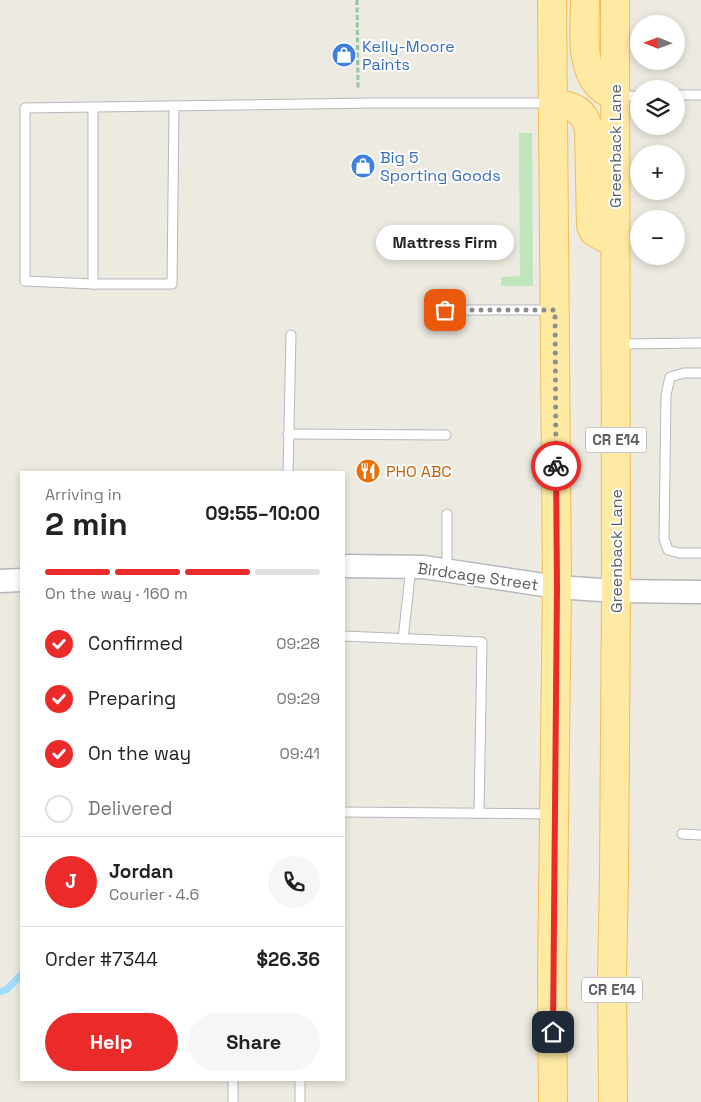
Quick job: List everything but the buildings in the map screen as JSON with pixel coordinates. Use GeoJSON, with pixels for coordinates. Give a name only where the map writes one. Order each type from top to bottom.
{"type":"FeatureCollection","features":[{"type":"Feature","properties":{"kind":"main road"},"geometry":{"type":"LineString","coordinates":[[552,0],[557,587],[552,978],[554,1102]]}},
{"type":"Feature","properties":{"kind":"main road"},"geometry":{"type":"LineString","coordinates":[[585,0],[586,60],[590,74],[605,92],[627,96]]}},
{"type":"Feature","properties":{"kind":"main road","name":"Greenback Lane"},"geometry":{"type":"LineString","coordinates":[[614,0],[627,96],[616,243],[616,591],[612,978],[614,1102]]}},
{"type":"Feature","properties":{"kind":"main road"},"geometry":{"type":"LineString","coordinates":[[553,103],[572,107],[587,120],[589,130],[591,226],[594,232],[616,243]]}},
{"type":"Feature","properties":{"kind":"street","name":"Birdcage Street"},"geometry":{"type":"LineString","coordinates":[[345,566],[410,567],[447,570],[557,587],[616,591],[701,592]]}},
{"type":"Feature","properties":{"kind":"street"},"geometry":{"type":"LineString","coordinates":[[0,581],[20,580]]}},
{"type":"Feature","properties":{"kind":"lane"},"geometry":{"type":"LineString","coordinates":[[685,96],[701,96]]}},
{"type":"Feature","properties":{"kind":"lane"},"geometry":{"type":"LineString","coordinates":[[174,106],[172,284],[93,284],[25,281],[25,108],[374,103],[553,103]]}},
{"type":"Feature","properties":{"kind":"lane"},"geometry":{"type":"LineString","coordinates":[[93,107],[93,284]]}},
{"type":"Feature","properties":{"kind":"lane"},"geometry":{"type":"LineString","coordinates":[[445,310],[555,310]]}},
{"type":"Feature","properties":{"kind":"lane"},"geometry":{"type":"LineString","coordinates":[[288,471],[291,335]]}},
{"type":"Feature","properties":{"kind":"lane"},"geometry":{"type":"LineString","coordinates":[[616,344],[701,343]]}},
{"type":"Feature","properties":{"kind":"lane"},"geometry":{"type":"LineString","coordinates":[[701,373],[684,373],[670,377],[666,395],[664,539],[668,550],[679,553],[701,553]]}},
{"type":"Feature","properties":{"kind":"lane"},"geometry":{"type":"LineString","coordinates":[[288,434],[446,436]]}},
{"type":"Feature","properties":{"kind":"lane"},"geometry":{"type":"LineString","coordinates":[[447,514],[447,570]]}},
{"type":"Feature","properties":{"kind":"lane"},"geometry":{"type":"LineString","coordinates":[[404,639],[410,567]]}},
{"type":"Feature","properties":{"kind":"lane"},"geometry":{"type":"LineString","coordinates":[[345,636],[482,642],[479,813]]}},
{"type":"Feature","properties":{"kind":"lane"},"geometry":{"type":"LineString","coordinates":[[345,812],[555,814]]}},
{"type":"Feature","properties":{"kind":"lane"},"geometry":{"type":"LineString","coordinates":[[682,834],[701,835]]}},
{"type":"Feature","properties":{"kind":"lane"},"geometry":{"type":"LineString","coordinates":[[233,1081],[233,1102]]}},
{"type":"Feature","properties":{"kind":"lane"},"geometry":{"type":"LineString","coordinates":[[300,1081],[300,1102]]}},
{"type":"Feature","properties":{"kind":"path"},"geometry":{"type":"LineString","coordinates":[[358,0],[358,92]]}},
{"type":"Feature","properties":{"kind":"green space"},"geometry":{"type":"Polygon","coordinates":[[[519,133],[532,133],[533,286],[501,286],[501,277],[520,276],[519,133]]]}},
{"type":"Feature","properties":{"kind":"waterway"},"geometry":{"type":"LineString","coordinates":[[0,992],[6,990],[20,976]]}},
{"type":"Feature","properties":{"kind":"way so far"},"geometry":{"type":"LineString","coordinates":[[445,310],[555,310],[556,466]]}},
{"type":"Feature","properties":{"kind":"place","name":"Kelly-Moore Paints"},"geometry":{"type":"Point","coordinates":[344,55]}},
{"type":"Feature","properties":{"kind":"place","name":"Big 5 Sporting Goods"},"geometry":{"type":"Point","coordinates":[363,166]}},
{"type":"Feature","properties":{"kind":"place","name":"Mattress Firm"},"geometry":{"type":"Point","coordinates":[445,310]}},
{"type":"Feature","properties":{"kind":"place","name":"PHO ABC"},"geometry":{"type":"Point","coordinates":[368,471]}},
{"type":"Feature","properties":{"kind":"route"},"geometry":{"type":"LineString","coordinates":[[553,1032],[557,587],[556,466]]}}]}
